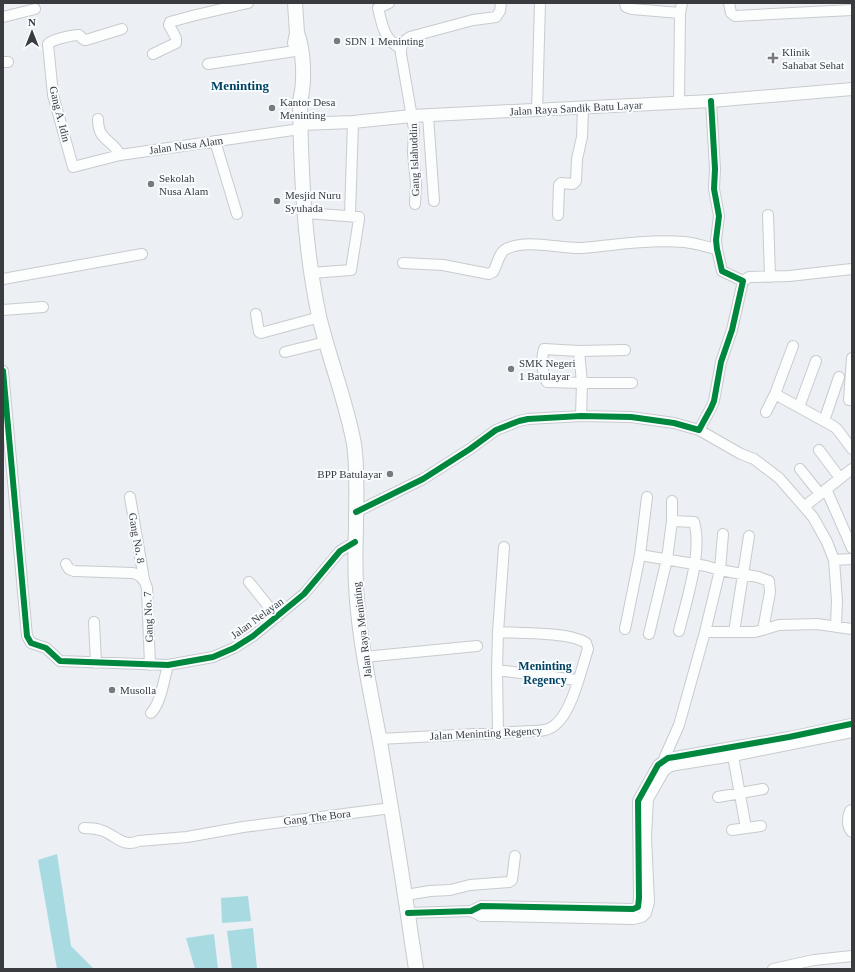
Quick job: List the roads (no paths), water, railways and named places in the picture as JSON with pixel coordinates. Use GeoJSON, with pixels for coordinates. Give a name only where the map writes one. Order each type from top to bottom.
{"type":"FeatureCollection","features":[{"type":"Feature","properties":{"kind":"highway","name":"Jalan Raya Meninting"},"geometry":{"type":"LineString","coordinates":[[295,3],[297,33],[301,47],[303,90],[300,100],[300,127],[302,170],[311,273],[326,342],[344,399],[354,446],[356,466],[355,542],[358,612],[364,657],[406,895],[416,969]]}},
{"type":"Feature","properties":{"kind":"highway","name":"Jalan Raya Meninting"},"geometry":{"type":"LineString","coordinates":[[297,33],[294,51],[296,90],[300,100]]}},
{"type":"Feature","properties":{"kind":"main road","name":"Jalan Raya Sandik Batu Layar"},"geometry":{"type":"LineString","coordinates":[[300,127],[412,116],[537,111],[711,101],[852,89]]}},
{"type":"Feature","properties":{"kind":"street"},"geometry":{"type":"LineString","coordinates":[[153,54],[176,43],[176,38],[169,25],[170,22],[248,3]]}},
{"type":"Feature","properties":{"kind":"street"},"geometry":{"type":"LineString","coordinates":[[389,3],[377,5],[386,36],[393,44],[401,48],[404,42],[410,37],[473,20],[496,17],[500,11],[501,3]]}},
{"type":"Feature","properties":{"kind":"street"},"geometry":{"type":"LineString","coordinates":[[537,111],[540,3]]}},
{"type":"Feature","properties":{"kind":"street"},"geometry":{"type":"LineString","coordinates":[[625,3],[626,7],[632,9],[680,13]]}},
{"type":"Feature","properties":{"kind":"street"},"geometry":{"type":"LineString","coordinates":[[679,102],[680,13],[682,3]]}},
{"type":"Feature","properties":{"kind":"street"},"geometry":{"type":"LineString","coordinates":[[729,3],[731,13],[735,16],[852,10]]}},
{"type":"Feature","properties":{"kind":"street"},"geometry":{"type":"LineString","coordinates":[[3,17],[35,9]]}},
{"type":"Feature","properties":{"kind":"street","name":"Gang A. Idin"},"geometry":{"type":"LineString","coordinates":[[73,167],[53,95],[48,45],[52,41],[75,35],[78,35],[86,40],[122,29]]}},
{"type":"Feature","properties":{"kind":"street","name":"Gang Islahuddin"},"geometry":{"type":"LineString","coordinates":[[401,48],[414,129],[413,153],[416,184],[415,204]]}},
{"type":"Feature","properties":{"kind":"street"},"geometry":{"type":"LineString","coordinates":[[208,64],[294,51]]}},
{"type":"Feature","properties":{"kind":"street"},"geometry":{"type":"LineString","coordinates":[[711,101],[715,169],[714,189],[719,216],[716,240],[717,250],[722,271],[743,281]]}},
{"type":"Feature","properties":{"kind":"street"},"geometry":{"type":"LineString","coordinates":[[558,216],[559,185],[561,183],[573,184],[576,181],[577,154],[582,138],[583,108]]}},
{"type":"Feature","properties":{"kind":"street"},"geometry":{"type":"LineString","coordinates":[[428,116],[434,201]]}},
{"type":"Feature","properties":{"kind":"street"},"geometry":{"type":"LineString","coordinates":[[98,119],[99,132],[120,155]]}},
{"type":"Feature","properties":{"kind":"street"},"geometry":{"type":"LineString","coordinates":[[350,216],[353,122]]}},
{"type":"Feature","properties":{"kind":"street","name":"Jalan Nusa Alam"},"geometry":{"type":"LineString","coordinates":[[73,167],[120,155],[300,127]]}},
{"type":"Feature","properties":{"kind":"street"},"geometry":{"type":"LineString","coordinates":[[215,141],[237,214]]}},
{"type":"Feature","properties":{"kind":"street"},"geometry":{"type":"LineString","coordinates":[[306,213],[359,216],[351,270],[311,273]]}},
{"type":"Feature","properties":{"kind":"street"},"geometry":{"type":"LineString","coordinates":[[768,216],[770,277]]}},
{"type":"Feature","properties":{"kind":"street"},"geometry":{"type":"LineString","coordinates":[[403,263],[449,266],[489,274],[493,272],[503,251],[523,245],[584,248],[670,241],[686,242],[717,250]]}},
{"type":"Feature","properties":{"kind":"street"},"geometry":{"type":"LineString","coordinates":[[3,279],[142,254]]}},
{"type":"Feature","properties":{"kind":"street"},"geometry":{"type":"LineString","coordinates":[[698,430],[714,401],[721,362],[732,330],[743,281],[749,277],[770,277],[852,269]]}},
{"type":"Feature","properties":{"kind":"street"},"geometry":{"type":"LineString","coordinates":[[3,310],[43,307]]}},
{"type":"Feature","properties":{"kind":"street"},"geometry":{"type":"LineString","coordinates":[[256,314],[259,332],[261,333],[320,317]]}},
{"type":"Feature","properties":{"kind":"street"},"geometry":{"type":"LineString","coordinates":[[285,352],[326,342]]}},
{"type":"Feature","properties":{"kind":"street"},"geometry":{"type":"LineString","coordinates":[[766,412],[775,394],[793,346]]}},
{"type":"Feature","properties":{"kind":"street"},"geometry":{"type":"LineString","coordinates":[[625,350],[580,351],[544,349],[544,378],[546,382],[632,383]]}},
{"type":"Feature","properties":{"kind":"street"},"geometry":{"type":"LineString","coordinates":[[580,351],[582,383],[581,416]]}},
{"type":"Feature","properties":{"kind":"street"},"geometry":{"type":"LineString","coordinates":[[850,402],[852,358]]}},
{"type":"Feature","properties":{"kind":"street"},"geometry":{"type":"LineString","coordinates":[[799,408],[816,361]]}},
{"type":"Feature","properties":{"kind":"street","name":"Jalan Nelayan"},"geometry":{"type":"LineString","coordinates":[[3,371],[27,636],[32,644],[46,648],[60,661],[168,665],[213,657],[234,648],[253,636],[277,617],[304,594],[340,551],[355,542]]}},
{"type":"Feature","properties":{"kind":"street"},"geometry":{"type":"LineString","coordinates":[[824,421],[838,381],[850,402]]}},
{"type":"Feature","properties":{"kind":"street"},"geometry":{"type":"LineString","coordinates":[[775,394],[837,429],[852,449]]}},
{"type":"Feature","properties":{"kind":"street"},"geometry":{"type":"LineString","coordinates":[[356,512],[423,479],[470,449],[496,430],[528,419],[581,416],[646,419],[674,423],[698,430],[741,454],[754,459],[779,478],[805,506],[820,527],[834,560],[837,601],[836,626]]}},
{"type":"Feature","properties":{"kind":"street"},"geometry":{"type":"LineString","coordinates":[[819,450],[840,478]]}},
{"type":"Feature","properties":{"kind":"street"},"geometry":{"type":"LineString","coordinates":[[800,469],[823,491],[852,548]]}},
{"type":"Feature","properties":{"kind":"street"},"geometry":{"type":"LineString","coordinates":[[805,506],[840,478],[851,473]]}},
{"type":"Feature","properties":{"kind":"street","name":"Gang No. 8"},"geometry":{"type":"LineString","coordinates":[[130,497],[144,579]]}},
{"type":"Feature","properties":{"kind":"street"},"geometry":{"type":"LineString","coordinates":[[625,629],[640,555],[647,497]]}},
{"type":"Feature","properties":{"kind":"street"},"geometry":{"type":"LineString","coordinates":[[649,634],[667,560],[672,521],[672,501]]}},
{"type":"Feature","properties":{"kind":"street"},"geometry":{"type":"LineString","coordinates":[[672,521],[694,522],[697,531],[694,564],[680,631]]}},
{"type":"Feature","properties":{"kind":"street"},"geometry":{"type":"LineString","coordinates":[[663,761],[679,725],[705,632],[719,579],[723,534]]}},
{"type":"Feature","properties":{"kind":"street"},"geometry":{"type":"LineString","coordinates":[[734,632],[749,536]]}},
{"type":"Feature","properties":{"kind":"street"},"geometry":{"type":"LineString","coordinates":[[498,732],[498,632],[504,547]]}},
{"type":"Feature","properties":{"kind":"street"},"geometry":{"type":"LineString","coordinates":[[640,555],[694,564],[768,581],[770,592],[763,630]]}},
{"type":"Feature","properties":{"kind":"street"},"geometry":{"type":"LineString","coordinates":[[834,560],[852,559]]}},
{"type":"Feature","properties":{"kind":"street","name":"Gang No. 7"},"geometry":{"type":"LineString","coordinates":[[66,564],[69,569],[74,571],[133,573],[144,579],[147,590],[150,665]]}},
{"type":"Feature","properties":{"kind":"street"},"geometry":{"type":"LineString","coordinates":[[249,582],[277,617]]}},
{"type":"Feature","properties":{"kind":"street"},"geometry":{"type":"LineString","coordinates":[[94,622],[96,663]]}},
{"type":"Feature","properties":{"kind":"street"},"geometry":{"type":"LineString","coordinates":[[705,632],[755,632],[779,625],[817,624],[852,629]]}},
{"type":"Feature","properties":{"kind":"street","name":"Jalan Meninting Regency"},"geometry":{"type":"LineString","coordinates":[[379,740],[546,730],[554,726],[561,719],[570,705],[588,649],[586,643],[574,637],[498,632]]}},
{"type":"Feature","properties":{"kind":"street"},"geometry":{"type":"LineString","coordinates":[[364,657],[477,646]]}},
{"type":"Feature","properties":{"kind":"street"},"geometry":{"type":"LineString","coordinates":[[151,713],[158,701],[168,665]]}},
{"type":"Feature","properties":{"kind":"street"},"geometry":{"type":"LineString","coordinates":[[497,670],[577,680]]}},
{"type":"Feature","properties":{"kind":"street"},"geometry":{"type":"LineString","coordinates":[[408,912],[471,911],[481,916],[487,911],[566,913],[633,919],[642,917],[646,913],[649,902],[638,801],[658,765],[668,758],[733,756],[852,726],[852,717]]}},
{"type":"Feature","properties":{"kind":"street"},"geometry":{"type":"LineString","coordinates":[[642,837],[648,799],[664,771],[669,767],[704,756],[852,732]]}},
{"type":"Feature","properties":{"kind":"street"},"geometry":{"type":"LineString","coordinates":[[733,756],[746,828]]}},
{"type":"Feature","properties":{"kind":"street"},"geometry":{"type":"LineString","coordinates":[[718,797],[763,789]]}},
{"type":"Feature","properties":{"kind":"street","name":"Gang The Bora"},"geometry":{"type":"LineString","coordinates":[[84,828],[102,830],[128,844],[139,841],[187,837],[243,827],[391,808]]}},
{"type":"Feature","properties":{"kind":"street"},"geometry":{"type":"LineString","coordinates":[[852,810],[850,811],[848,818],[852,832]]}},
{"type":"Feature","properties":{"kind":"street"},"geometry":{"type":"LineString","coordinates":[[732,830],[761,826]]}},
{"type":"Feature","properties":{"kind":"street"},"geometry":{"type":"LineString","coordinates":[[406,895],[430,891],[450,890],[470,885],[509,882],[512,880],[514,856]]}},
{"type":"Feature","properties":{"kind":"street"},"geometry":{"type":"LineString","coordinates":[[773,969],[814,960],[852,956]]}},
{"type":"Feature","properties":{"kind":"water"},"geometry":{"type":"Polygon","coordinates":[[[57,854],[71,946],[94,969],[57,969],[38,860],[57,854]]]}},
{"type":"Feature","properties":{"kind":"water"},"geometry":{"type":"Polygon","coordinates":[[[248,896],[251,921],[222,923],[221,898],[248,896]]]}},
{"type":"Feature","properties":{"kind":"water"},"geometry":{"type":"Polygon","coordinates":[[[253,928],[257,969],[232,969],[227,931],[253,928]]]}},
{"type":"Feature","properties":{"kind":"water"},"geometry":{"type":"Polygon","coordinates":[[[214,934],[218,969],[195,969],[186,938],[214,934]]]}},
{"type":"Feature","properties":{"kind":"place","name":"SDN 1 Meninting"},"geometry":{"type":"Point","coordinates":[337,41]}},
{"type":"Feature","properties":{"kind":"place","name":"Klinik Sahabat Sehat"},"geometry":{"type":"Point","coordinates":[773,58]}},
{"type":"Feature","properties":{"kind":"place","name":"Kantor Desa Meninting"},"geometry":{"type":"Point","coordinates":[272,108]}},
{"type":"Feature","properties":{"kind":"place","name":"Sekolah Nusa Alam"},"geometry":{"type":"Point","coordinates":[151,184]}},
{"type":"Feature","properties":{"kind":"place","name":"Mesjid Nuru Syuhada"},"geometry":{"type":"Point","coordinates":[277,201]}},
{"type":"Feature","properties":{"kind":"place","name":"SMK Negeri 1 Batulayar"},"geometry":{"type":"Point","coordinates":[511,369]}},
{"type":"Feature","properties":{"kind":"place","name":"BPP Batulayar"},"geometry":{"type":"Point","coordinates":[390,474]}},
{"type":"Feature","properties":{"kind":"place","name":"Musolla"},"geometry":{"type":"Point","coordinates":[112,690]}},
{"type":"Feature","properties":{"kind":"district","name":"Meninting"},"geometry":{"type":"Point","coordinates":[240,85]}},
{"type":"Feature","properties":{"kind":"district","name":"Meninting Regency"},"geometry":{"type":"Point","coordinates":[545,673]}}]}
